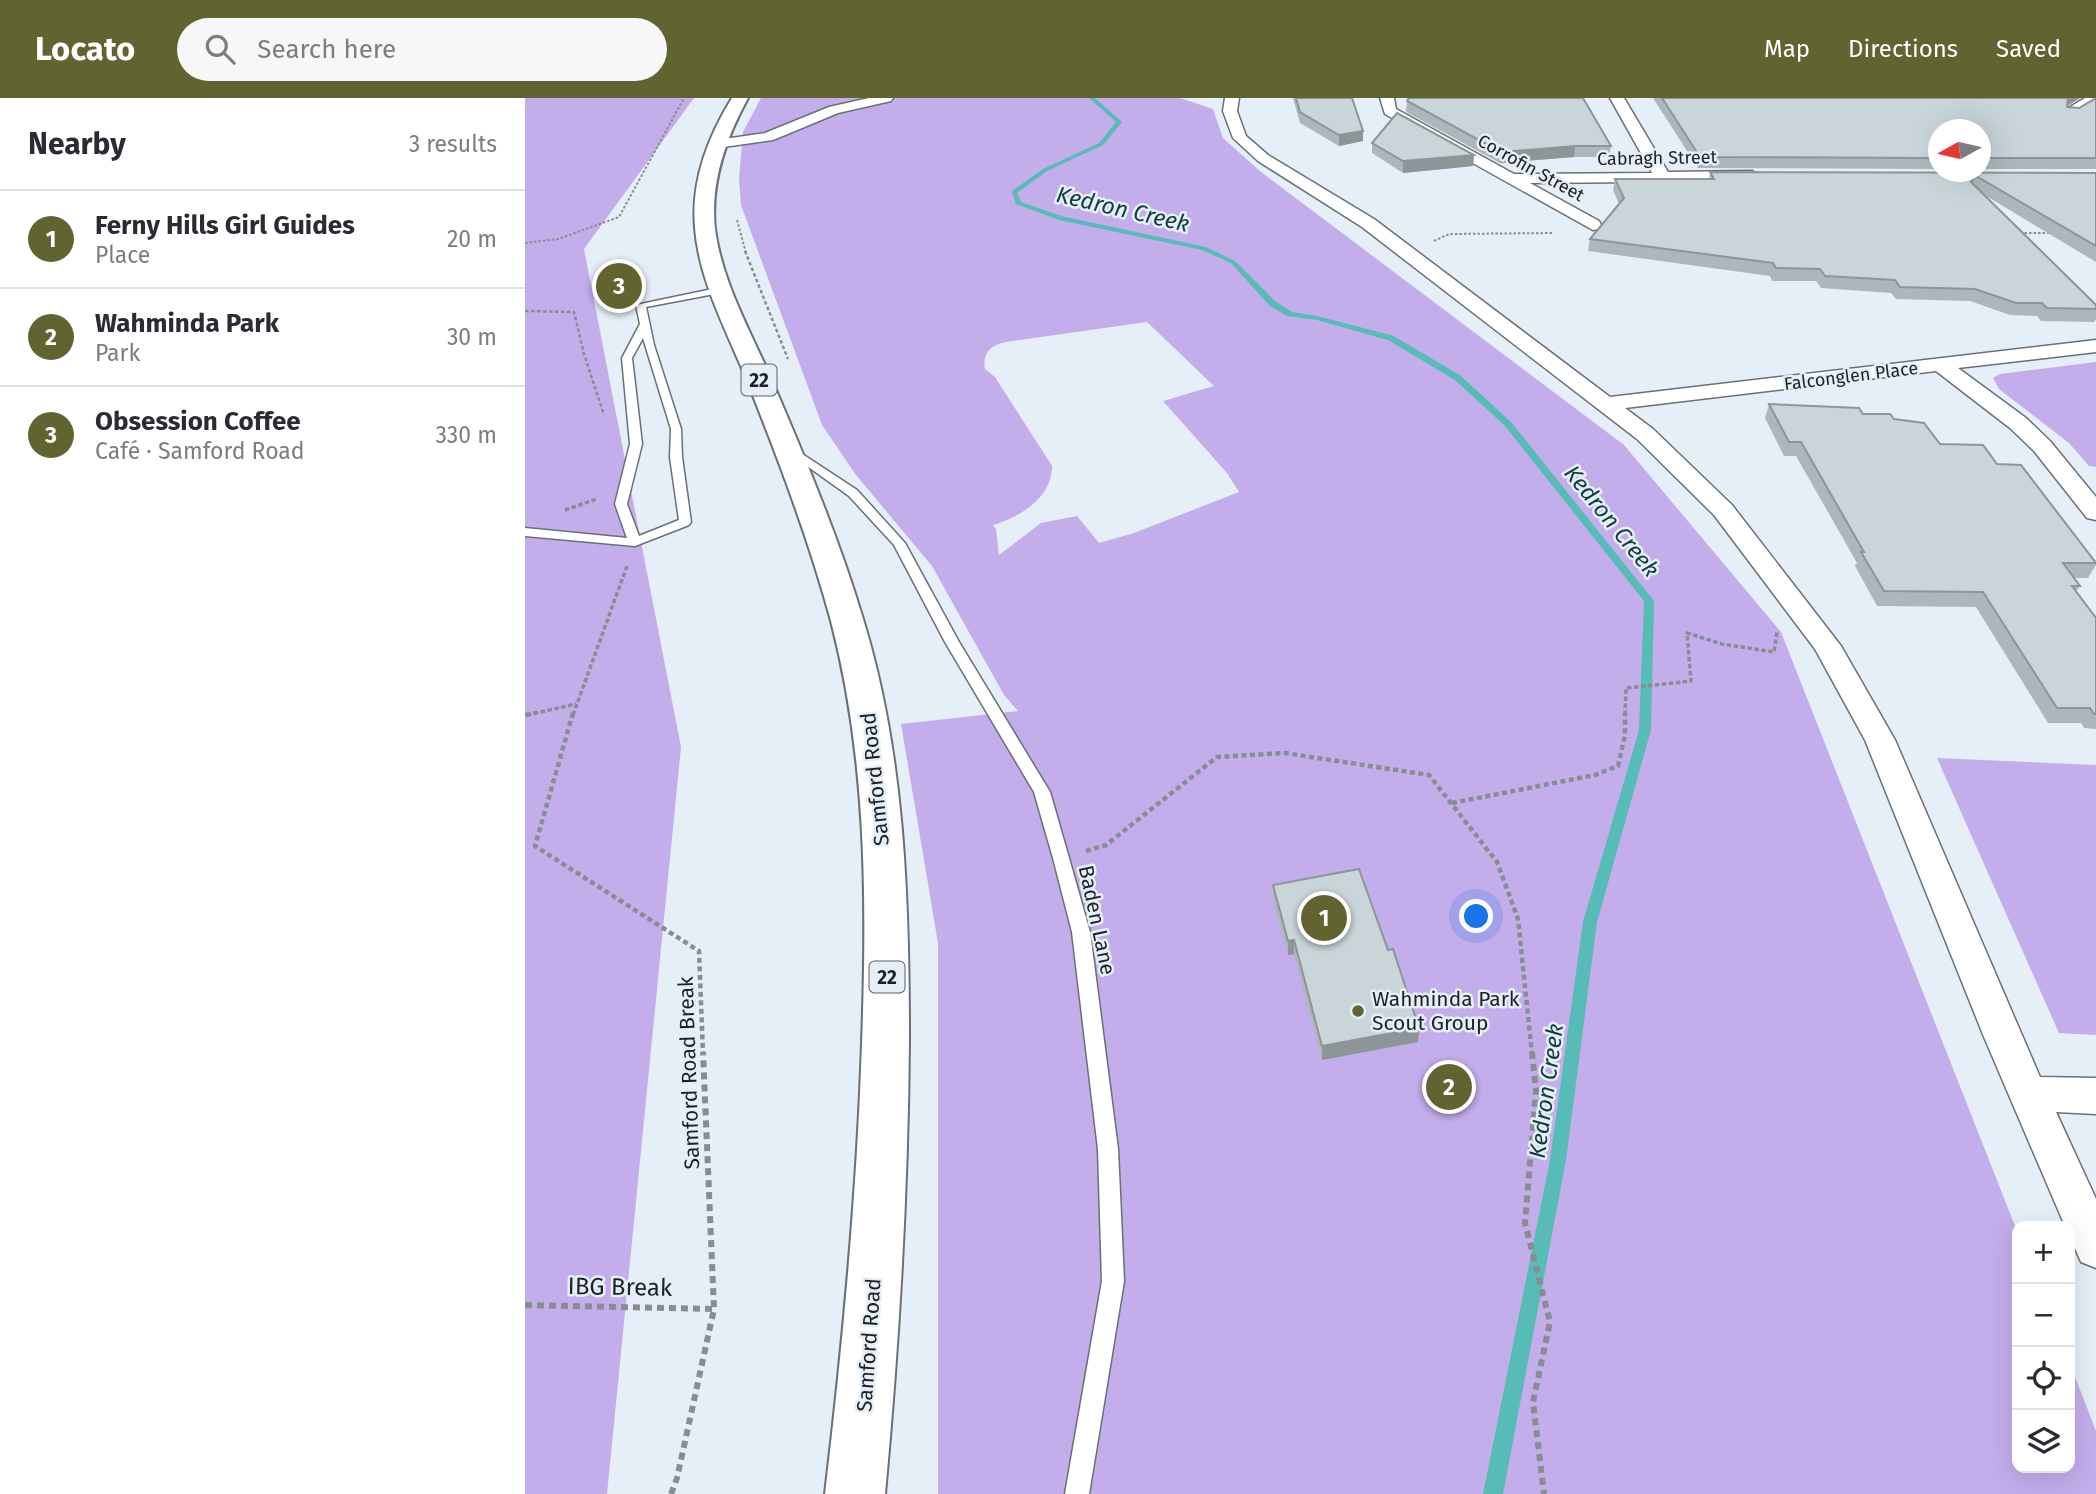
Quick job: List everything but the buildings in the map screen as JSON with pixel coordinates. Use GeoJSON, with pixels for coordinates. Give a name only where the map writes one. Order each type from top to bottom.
{"type":"FeatureCollection","features":[{"type":"Feature","properties":{"kind":"main road","name":"Samford Road"},"geometry":{"type":"LineString","coordinates":[[740,98],[717,144],[707,185],[705,232],[722,290],[829,559],[852,636],[873,728],[883,830],[887,954],[884,1148],[865,1410],[855,1494]]}},
{"type":"Feature","properties":{"kind":"street"},"geometry":{"type":"LineString","coordinates":[[717,144],[768,137],[834,110],[886,98]]}},
{"type":"Feature","properties":{"kind":"street"},"geometry":{"type":"LineString","coordinates":[[1232,98],[1230,111],[1240,138],[1263,158],[1368,223],[1645,434],[1723,510],[1800,610],[1827,646],[1879,740],[2028,1094],[2096,1247]]}},
{"type":"Feature","properties":{"kind":"street","name":"Corrofin Street"},"geometry":{"type":"LineString","coordinates":[[1387,98],[1390,111],[1593,225]]}},
{"type":"Feature","properties":{"kind":"street"},"geometry":{"type":"LineString","coordinates":[[1617,98],[1662,176]]}},
{"type":"Feature","properties":{"kind":"street"},"geometry":{"type":"LineString","coordinates":[[2070,113],[2094,98]]}},
{"type":"Feature","properties":{"kind":"street","name":"Cabragh Street"},"geometry":{"type":"LineString","coordinates":[[1512,179],[1774,176]]}},
{"type":"Feature","properties":{"kind":"street","name":"Falconglen Place"},"geometry":{"type":"LineString","coordinates":[[1605,404],[2096,346]]}},
{"type":"Feature","properties":{"kind":"street"},"geometry":{"type":"LineString","coordinates":[[1942,366],[2018,424],[2042,446],[2096,513]]}},
{"type":"Feature","properties":{"kind":"street"},"geometry":{"type":"LineString","coordinates":[[2028,1094],[2096,1096]]}},
{"type":"Feature","properties":{"kind":"lane"},"geometry":{"type":"LineString","coordinates":[[525,532],[635,542],[685,522],[676,457],[676,429],[649,345],[641,305],[722,290]]}},
{"type":"Feature","properties":{"kind":"lane"},"geometry":{"type":"LineString","coordinates":[[635,542],[621,504],[636,444],[627,358],[645,324]]}},
{"type":"Feature","properties":{"kind":"lane","name":"Baden Lane"},"geometry":{"type":"LineString","coordinates":[[785,445],[853,494],[899,543],[952,642],[1042,792],[1061,858],[1081,932],[1108,1149],[1113,1281],[1077,1494]]}},
{"type":"Feature","properties":{"kind":"path"},"geometry":{"type":"LineString","coordinates":[[525,243],[558,239],[619,217],[684,98]]}},
{"type":"Feature","properties":{"kind":"path"},"geometry":{"type":"LineString","coordinates":[[737,219],[742,243],[792,370]]}},
{"type":"Feature","properties":{"kind":"path"},"geometry":{"type":"LineString","coordinates":[[1428,244],[1449,234],[1570,233],[1582,232],[1581,227],[1593,225]]}},
{"type":"Feature","properties":{"kind":"path"},"geometry":{"type":"LineString","coordinates":[[2019,233],[2057,233]]}},
{"type":"Feature","properties":{"kind":"path"},"geometry":{"type":"LineString","coordinates":[[525,311],[574,312],[584,354],[605,417]]}},
{"type":"Feature","properties":{"kind":"path"},"geometry":{"type":"LineString","coordinates":[[562,511],[625,490]]}},
{"type":"Feature","properties":{"kind":"path","name":"Samford Road Break"},"geometry":{"type":"LineString","coordinates":[[635,542],[576,704],[535,846],[699,951],[714,1309],[677,1478],[671,1494]]}},
{"type":"Feature","properties":{"kind":"path"},"geometry":{"type":"LineString","coordinates":[[1452,803],[1595,775],[1618,766],[1625,736],[1626,688],[1691,681],[1687,633],[1722,645],[1774,652],[1780,617],[1800,610]]}},
{"type":"Feature","properties":{"kind":"path"},"geometry":{"type":"LineString","coordinates":[[525,715],[576,704]]}},
{"type":"Feature","properties":{"kind":"path"},"geometry":{"type":"LineString","coordinates":[[1061,858],[1107,845],[1217,757],[1285,752],[1430,775],[1497,862],[1518,919],[1536,1091],[1525,1223],[1550,1322],[1533,1402],[1544,1494]]}},
{"type":"Feature","properties":{"kind":"path","name":"IBG Break"},"geometry":{"type":"LineString","coordinates":[[525,1305],[714,1309]]}},
{"type":"Feature","properties":{"kind":"shaded area"},"geometry":{"type":"Polygon","coordinates":[[[525,98],[694,98],[584,249],[681,747],[607,1494],[525,1494],[525,98]]]}},
{"type":"Feature","properties":{"kind":"shaded area"},"geometry":{"type":"Polygon","coordinates":[[[761,98],[1180,98],[1213,109],[1223,138],[1261,172],[1624,445],[1781,632],[2013,1221],[2012,1473],[2075,1473],[2075,1377],[2096,1431],[2096,1494],[938,1494],[938,943],[901,724],[1018,711],[1004,695],[932,566],[856,475],[822,425],[741,205],[739,179],[743,132],[761,98]],[[1147,322],[1006,342],[992,347],[985,358],[985,369],[995,377],[1052,466],[1047,488],[1033,504],[1014,517],[993,525],[996,529],[999,555],[1041,523],[1077,516],[1099,543],[1134,533],[1239,492],[1227,473],[1163,401],[1214,386],[1147,322]]]}},
{"type":"Feature","properties":{"kind":"shaded area"},"geometry":{"type":"Polygon","coordinates":[[[2096,362],[2096,467],[2089,466],[2069,443],[1999,389],[1993,378],[2000,374],[2096,362]]]}},
{"type":"Feature","properties":{"kind":"shaded area"},"geometry":{"type":"Polygon","coordinates":[[[1937,758],[2096,765],[2096,1035],[2059,1033],[1937,758]]]}},
{"type":"Feature","properties":{"kind":"waterway","name":"Kedron Creek"},"geometry":{"type":"LineString","coordinates":[[1092,98],[1119,122],[1101,144],[1045,170],[1014,192],[1018,203],[1059,218],[1204,248],[1233,262],[1273,304],[1290,314],[1317,318],[1391,338],[1458,378],[1508,424],[1649,601],[1645,730],[1590,922],[1558,1160],[1493,1494]]}},
{"type":"Feature","properties":{"kind":"place","name":"Obsession Coffee"},"geometry":{"type":"Point","coordinates":[619,286]}},
{"type":"Feature","properties":{"kind":"place","name":"Ferny Hills Girl Guides"},"geometry":{"type":"Point","coordinates":[1324,918]}},
{"type":"Feature","properties":{"kind":"place","name":"Wahminda Park Scout Group"},"geometry":{"type":"Point","coordinates":[1358,1011]}},
{"type":"Feature","properties":{"kind":"place","name":"Wahminda Park"},"geometry":{"type":"Point","coordinates":[1449,1087]}}]}
